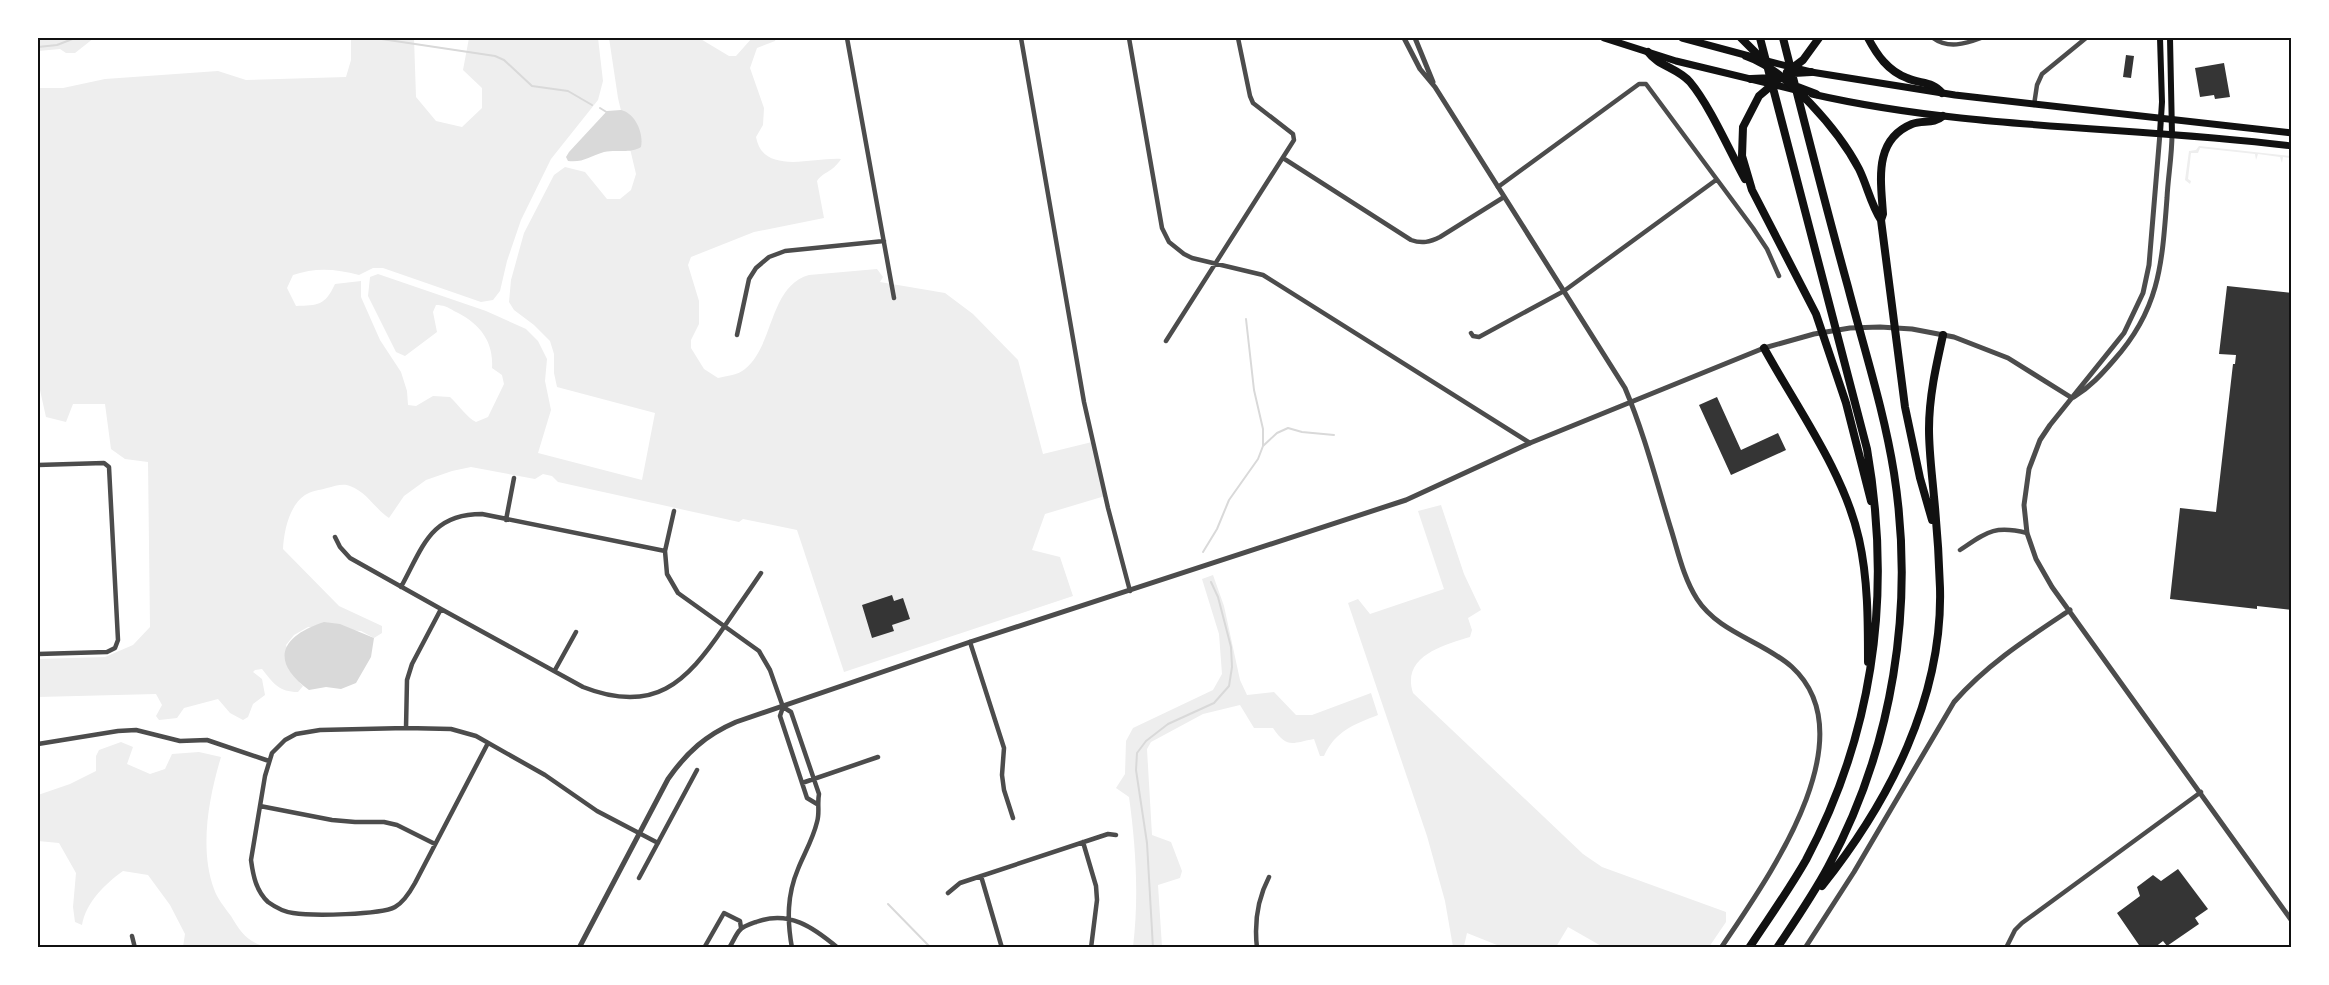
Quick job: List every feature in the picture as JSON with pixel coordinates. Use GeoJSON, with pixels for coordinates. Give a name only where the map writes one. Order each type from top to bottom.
{"type":"FeatureCollection","features":[{"type":"Feature","properties":{"kind":"highway"},"geometry":{"type":"LineString","coordinates":[[1741,38],[1780,77],[1816,94]]}},
{"type":"Feature","properties":{"kind":"highway"},"geometry":{"type":"LineString","coordinates":[[1749,948],[1793,881],[1818,836],[1853,748],[1867,694],[1878,611],[1879,536],[1873,482],[1863,431],[1760,38]]}},
{"type":"Feature","properties":{"kind":"highway"},"geometry":{"type":"LineString","coordinates":[[1777,948],[1824,874],[1844,834],[1880,736],[1897,652],[1902,554],[1896,489],[1885,431],[1783,38]]}},
{"type":"Feature","properties":{"kind":"highway"},"geometry":{"type":"LineString","coordinates":[[1752,190],[1743,163],[1741,142],[1746,121],[1757,99],[1771,84],[1807,56],[1819,38]]}},
{"type":"Feature","properties":{"kind":"highway"},"geometry":{"type":"LineString","coordinates":[[1868,38],[1879,56],[1891,69],[1908,79],[1935,85],[1941,93]]}},
{"type":"Feature","properties":{"kind":"highway"},"geometry":{"type":"LineString","coordinates":[[1648,52],[1652,57],[1680,72],[1693,86],[1752,190],[1820,325],[1854,432],[1879,536]]}},
{"type":"Feature","properties":{"kind":"highway"},"geometry":{"type":"LineString","coordinates":[[1746,56],[1759,61],[1780,77],[1822,117],[1856,164],[1881,220],[1905,407],[1937,539]]}},
{"type":"Feature","properties":{"kind":"highway"},"geometry":{"type":"LineString","coordinates":[[1751,79],[1764,80],[1811,72]]}},
{"type":"Feature","properties":{"kind":"highway"},"geometry":{"type":"LineString","coordinates":[[1881,220],[1881,164],[1888,145],[1895,135],[1908,126],[1935,121],[1943,116]]}},
{"type":"Feature","properties":{"kind":"highway"},"geometry":{"type":"LineString","coordinates":[[1800,913],[1850,847],[1905,752],[1926,697],[1934,666],[1939,618],[1937,539],[1929,431],[1932,385],[1943,335]]}},
{"type":"Feature","properties":{"kind":"highway"},"geometry":{"type":"LineString","coordinates":[[1764,348],[1839,481],[1854,520],[1862,556],[1866,599],[1867,694]]}},
{"type":"Feature","properties":{"kind":"main road"},"geometry":{"type":"LineString","coordinates":[[1604,38],[1676,61],[1795,90],[1943,116],[2292,146]]}},
{"type":"Feature","properties":{"kind":"main road"},"geometry":{"type":"LineString","coordinates":[[1683,38],[1811,72],[1941,93],[2292,133]]}},
{"type":"Feature","properties":{"kind":"main road"},"geometry":{"type":"LineString","coordinates":[[2160,38],[2162,117],[2160,133]]}},
{"type":"Feature","properties":{"kind":"main road"},"geometry":{"type":"LineString","coordinates":[[2170,38],[2172,134]]}},
{"type":"Feature","properties":{"kind":"street"},"geometry":{"type":"LineString","coordinates":[[847,38],[894,298]]}},
{"type":"Feature","properties":{"kind":"street"},"geometry":{"type":"LineString","coordinates":[[1021,38],[1084,402],[1106,502],[1130,591]]}},
{"type":"Feature","properties":{"kind":"street"},"geometry":{"type":"LineString","coordinates":[[1129,38],[1165,235],[1184,254],[1216,264],[1255,271],[1263,275],[1530,443]]}},
{"type":"Feature","properties":{"kind":"street"},"geometry":{"type":"LineString","coordinates":[[1166,341],[1283,158],[1294,137],[1253,103],[1238,38]]}},
{"type":"Feature","properties":{"kind":"street"},"geometry":{"type":"LineString","coordinates":[[1404,38],[1420,69],[1435,87],[1625,388],[1684,570],[1696,597],[1721,623],[1767,649],[1792,667],[1807,686],[1818,715],[1820,731],[1818,752],[1803,809],[1774,866],[1721,948]]}},
{"type":"Feature","properties":{"kind":"street"},"geometry":{"type":"LineString","coordinates":[[1414,38],[1435,87]]}},
{"type":"Feature","properties":{"kind":"street"},"geometry":{"type":"LineString","coordinates":[[1933,38],[1939,42],[1959,45],[1981,38]]}},
{"type":"Feature","properties":{"kind":"street"},"geometry":{"type":"LineString","coordinates":[[2034,105],[2037,85],[2042,74],[2086,38]]}},
{"type":"Feature","properties":{"kind":"street"},"geometry":{"type":"LineString","coordinates":[[1498,188],[1642,83],[1650,88],[1753,228],[1767,249],[1779,276]]}},
{"type":"Feature","properties":{"kind":"street"},"geometry":{"type":"LineString","coordinates":[[2160,133],[2149,266],[2143,293],[2124,333],[2084,380],[2045,433],[2029,469],[2024,505],[2027,533],[2036,559],[2052,587],[2292,921]]}},
{"type":"Feature","properties":{"kind":"street"},"geometry":{"type":"LineString","coordinates":[[2072,398],[2091,386],[2120,354],[2147,314],[2155,291],[2163,254],[2172,134]]}},
{"type":"Feature","properties":{"kind":"street"},"geometry":{"type":"LineString","coordinates":[[1283,158],[1411,240],[1420,243],[1440,237],[1504,197]]}},
{"type":"Feature","properties":{"kind":"street"},"geometry":{"type":"LineString","coordinates":[[1471,333],[1479,337],[1564,291],[1716,180]]}},
{"type":"Feature","properties":{"kind":"street"},"geometry":{"type":"LineString","coordinates":[[737,335],[749,279],[756,268],[769,256],[785,251],[884,241]]}},
{"type":"Feature","properties":{"kind":"street"},"geometry":{"type":"LineString","coordinates":[[579,948],[668,779],[692,749],[722,728],[970,642],[1407,500],[1530,443],[1764,348],[1798,338],[1850,328],[1912,329],[1943,335],[1974,344],[2008,358],[2072,398]]}},
{"type":"Feature","properties":{"kind":"street"},"geometry":{"type":"LineString","coordinates":[[38,465],[104,463],[109,467],[118,640],[115,648],[107,652],[38,654]]}},
{"type":"Feature","properties":{"kind":"street"},"geometry":{"type":"LineString","coordinates":[[506,520],[514,478]]}},
{"type":"Feature","properties":{"kind":"street"},"geometry":{"type":"LineString","coordinates":[[674,511],[665,551],[667,574],[678,593],[759,651],[770,670],[783,707],[780,716],[807,798],[817,804]]}},
{"type":"Feature","properties":{"kind":"street"},"geometry":{"type":"LineString","coordinates":[[401,587],[426,541],[437,527],[447,520],[467,514],[482,514],[665,551]]}},
{"type":"Feature","properties":{"kind":"street"},"geometry":{"type":"LineString","coordinates":[[1960,550],[1990,531],[2008,528],[2027,533]]}},
{"type":"Feature","properties":{"kind":"street"},"geometry":{"type":"LineString","coordinates":[[335,537],[350,558],[401,587],[583,687],[603,695],[626,698],[656,693],[681,681],[693,669],[725,626],[761,573]]}},
{"type":"Feature","properties":{"kind":"street"},"geometry":{"type":"LineString","coordinates":[[406,728],[407,680],[412,664],[441,609]]}},
{"type":"Feature","properties":{"kind":"street"},"geometry":{"type":"LineString","coordinates":[[1805,948],[1854,872],[1954,702],[1991,664],[2070,610]]}},
{"type":"Feature","properties":{"kind":"street"},"geometry":{"type":"LineString","coordinates":[[555,670],[576,632]]}},
{"type":"Feature","properties":{"kind":"street"},"geometry":{"type":"LineString","coordinates":[[970,642],[1004,748],[1003,783],[1007,805],[1013,818]]}},
{"type":"Feature","properties":{"kind":"street"},"geometry":{"type":"LineString","coordinates":[[783,707],[791,712],[819,794],[818,819],[793,883],[788,918],[792,948]]}},
{"type":"Feature","properties":{"kind":"street"},"geometry":{"type":"LineString","coordinates":[[488,743],[408,894],[397,906],[379,912],[293,913],[278,908],[268,901],[259,889],[253,875],[251,860],[269,761],[278,746],[285,740],[307,732],[406,728],[451,729],[466,732],[488,743],[545,775],[597,811],[658,843]]}},
{"type":"Feature","properties":{"kind":"street"},"geometry":{"type":"LineString","coordinates":[[38,744],[136,730],[180,741],[207,740],[269,761]]}},
{"type":"Feature","properties":{"kind":"street"},"geometry":{"type":"LineString","coordinates":[[802,783],[878,758]]}},
{"type":"Feature","properties":{"kind":"street"},"geometry":{"type":"LineString","coordinates":[[639,878],[697,770]]}},
{"type":"Feature","properties":{"kind":"street"},"geometry":{"type":"LineString","coordinates":[[2006,948],[2015,930],[2022,923],[2201,792]]}},
{"type":"Feature","properties":{"kind":"street"},"geometry":{"type":"LineString","coordinates":[[260,806],[332,820],[390,823],[435,844]]}},
{"type":"Feature","properties":{"kind":"street"},"geometry":{"type":"LineString","coordinates":[[948,893],[960,883],[1108,834],[1116,835]]}},
{"type":"Feature","properties":{"kind":"street"},"geometry":{"type":"LineString","coordinates":[[1083,842],[1096,886],[1097,900],[1091,948]]}},
{"type":"Feature","properties":{"kind":"street"},"geometry":{"type":"LineString","coordinates":[[981,876],[1002,948]]}},
{"type":"Feature","properties":{"kind":"street"},"geometry":{"type":"LineString","coordinates":[[1257,948],[1255,928],[1258,904],[1269,877]]}},
{"type":"Feature","properties":{"kind":"street"},"geometry":{"type":"LineString","coordinates":[[704,948],[724,913],[740,921],[741,928],[729,948]]}},
{"type":"Feature","properties":{"kind":"street"},"geometry":{"type":"LineString","coordinates":[[741,928],[769,918],[788,918],[819,933],[838,948]]}},
{"type":"Feature","properties":{"kind":"street"},"geometry":{"type":"LineString","coordinates":[[132,936],[135,948]]}},
{"type":"Feature","properties":{"kind":"shaded area"},"geometry":{"type":"Polygon","coordinates":[[[38,38],[94,38],[75,53],[66,53],[60,49],[38,51],[38,38]]]}},
{"type":"Feature","properties":{"kind":"shaded area"},"geometry":{"type":"Polygon","coordinates":[[[351,38],[414,38],[416,97],[436,121],[462,127],[482,108],[482,88],[463,70],[469,38],[553,38],[560,40],[563,38],[598,38],[603,81],[598,100],[551,159],[521,220],[500,291],[493,300],[481,302],[383,268],[373,268],[359,275],[326,270],[301,272],[293,275],[287,288],[296,306],[310,305],[320,303],[328,297],[335,284],[361,281],[361,297],[380,340],[401,372],[407,391],[408,405],[416,406],[433,396],[450,397],[476,422],[488,417],[504,384],[502,375],[492,368],[490,349],[483,333],[463,315],[445,306],[436,305],[433,312],[437,332],[405,356],[396,352],[368,296],[370,277],[378,274],[486,311],[526,329],[538,341],[547,359],[545,381],[551,410],[538,453],[642,480],[655,413],[557,387],[554,354],[550,341],[514,310],[509,302],[511,280],[524,233],[554,175],[565,167],[585,172],[607,199],[620,199],[631,190],[636,174],[618,98],[609,38],[699,38],[729,56],[736,56],[752,38],[776,38],[775,41],[757,48],[750,68],[764,108],[763,125],[756,137],[761,149],[768,157],[779,161],[841,159],[817,181],[824,218],[754,232],[691,257],[688,265],[699,301],[699,324],[691,340],[691,348],[704,369],[718,378],[742,371],[754,359],[762,346],[786,291],[796,281],[809,275],[877,269],[883,277],[880,282],[945,293],[973,314],[1018,360],[1043,454],[1092,442],[1105,496],[1045,514],[1032,550],[1060,557],[1073,596],[844,672],[797,530],[743,519],[739,522],[558,482],[552,476],[543,474],[535,479],[471,467],[426,480],[404,496],[389,518],[361,492],[345,485],[305,495],[295,506],[286,527],[283,549],[339,606],[382,626],[382,633],[374,638],[361,631],[308,627],[294,635],[286,645],[303,686],[298,692],[281,688],[262,669],[255,670],[253,672],[262,679],[265,695],[253,704],[248,717],[243,720],[230,713],[218,699],[184,708],[177,718],[159,720],[156,716],[162,705],[156,694],[38,697],[38,659],[105,657],[133,645],[150,627],[148,462],[125,459],[111,449],[105,404],[73,404],[66,422],[46,417],[38,381],[38,88],[63,88],[105,79],[218,71],[246,80],[346,77],[351,60],[351,38]]]}},
{"type":"Feature","properties":{"kind":"shaded area"},"geometry":{"type":"Polygon","coordinates":[[[621,110],[630,115],[637,124],[640,130],[641,147],[632,150],[609,151],[582,160],[568,161],[566,157],[569,152],[607,111],[621,110]]]}},
{"type":"Feature","properties":{"kind":"shaded area"},"geometry":{"type":"Polygon","coordinates":[[[2199,146],[2291,156],[2291,158],[2283,157],[2282,163],[2280,157],[2258,154],[2256,160],[2255,154],[2200,148],[2198,153],[2191,153],[2188,179],[2191,181],[2190,184],[2185,180],[2189,151],[2196,150],[2199,146]]]}},
{"type":"Feature","properties":{"kind":"shaded area"},"geometry":{"type":"Polygon","coordinates":[[[1441,505],[1464,574],[1481,610],[1468,618],[1472,630],[1470,637],[1437,648],[1419,661],[1413,670],[1411,680],[1413,693],[1583,854],[1602,867],[1726,912],[1726,922],[1709,947],[1603,947],[1568,927],[1556,947],[1502,947],[1467,933],[1464,946],[1453,947],[1445,901],[1427,836],[1348,603],[1358,599],[1370,614],[1444,589],[1418,511],[1441,505]]]}},
{"type":"Feature","properties":{"kind":"shaded area"},"geometry":{"type":"Polygon","coordinates":[[[1213,575],[1224,606],[1240,680],[1247,695],[1274,692],[1296,715],[1312,715],[1371,693],[1378,715],[1340,734],[1324,756],[1320,756],[1314,739],[1290,743],[1282,739],[1273,728],[1254,728],[1240,705],[1203,714],[1151,742],[1147,749],[1152,835],[1171,842],[1182,871],[1180,878],[1158,885],[1162,947],[1133,947],[1136,891],[1129,797],[1116,788],[1125,774],[1126,741],[1133,728],[1213,690],[1222,674],[1219,634],[1202,579],[1213,575]]]}},
{"type":"Feature","properties":{"kind":"shaded area"},"geometry":{"type":"Polygon","coordinates":[[[324,622],[340,624],[374,638],[371,657],[356,683],[341,689],[326,687],[309,690],[288,669],[285,650],[298,634],[324,622]]]}},
{"type":"Feature","properties":{"kind":"shaded area"},"geometry":{"type":"Polygon","coordinates":[[[121,742],[133,747],[127,764],[150,774],[165,769],[172,754],[199,752],[221,757],[207,823],[207,857],[210,873],[217,896],[242,932],[255,943],[268,947],[183,947],[185,934],[170,905],[148,875],[123,871],[97,894],[82,925],[75,922],[73,907],[76,873],[59,843],[38,841],[38,795],[70,784],[96,771],[96,756],[99,750],[121,742]]]}},
{"type":"Feature","properties":{"kind":"building"},"geometry":{"type":"Polygon","coordinates":[[[2126,55],[2134,56],[2131,78],[2123,77],[2126,55]]]}},
{"type":"Feature","properties":{"kind":"building"},"geometry":{"type":"Polygon","coordinates":[[[2224,63],[2230,97],[2215,99],[2214,95],[2200,97],[2195,68],[2224,63]]]}},
{"type":"Feature","properties":{"kind":"building"},"geometry":{"type":"Polygon","coordinates":[[[2227,286],[2292,293],[2292,610],[2257,606],[2257,609],[2170,599],[2180,508],[2216,512],[2233,364],[2235,364],[2236,355],[2219,354],[2227,286]]]}},
{"type":"Feature","properties":{"kind":"building"},"geometry":{"type":"Polygon","coordinates":[[[1717,397],[1741,450],[1778,433],[1786,450],[1731,475],[1699,405],[1717,397]]]}},
{"type":"Feature","properties":{"kind":"building"},"geometry":{"type":"Polygon","coordinates":[[[892,595],[894,601],[903,598],[910,619],[892,625],[894,631],[872,638],[862,605],[892,595]]]}},
{"type":"Feature","properties":{"kind":"building"},"geometry":{"type":"Polygon","coordinates":[[[2178,869],[2208,909],[2195,918],[2199,924],[2167,946],[2163,941],[2154,948],[2141,948],[2117,913],[2140,896],[2137,887],[2153,875],[2161,881],[2178,869]]]}},
{"type":"Feature","properties":{"kind":"waterway"},"geometry":{"type":"LineString","coordinates":[[38,47],[57,45],[75,38]]}},
{"type":"Feature","properties":{"kind":"waterway"},"geometry":{"type":"LineString","coordinates":[[375,38],[495,56],[504,60],[532,86],[568,91],[592,105]]}},
{"type":"Feature","properties":{"kind":"waterway"},"geometry":{"type":"LineString","coordinates":[[600,108],[608,113]]}},
{"type":"Feature","properties":{"kind":"waterway"},"geometry":{"type":"LineString","coordinates":[[1203,552],[1217,529],[1229,500],[1258,459],[1263,446],[1263,429],[1254,390],[1246,319]]}},
{"type":"Feature","properties":{"kind":"waterway"},"geometry":{"type":"LineString","coordinates":[[1263,446],[1277,433],[1288,428],[1302,432],[1334,435]]}},
{"type":"Feature","properties":{"kind":"waterway"},"geometry":{"type":"LineString","coordinates":[[1153,948],[1147,843],[1136,770],[1137,753],[1146,741],[1168,724],[1214,703],[1229,686],[1232,667],[1231,647],[1218,597],[1211,582]]}},
{"type":"Feature","properties":{"kind":"waterway"},"geometry":{"type":"LineString","coordinates":[[888,904],[931,948]]}}]}
